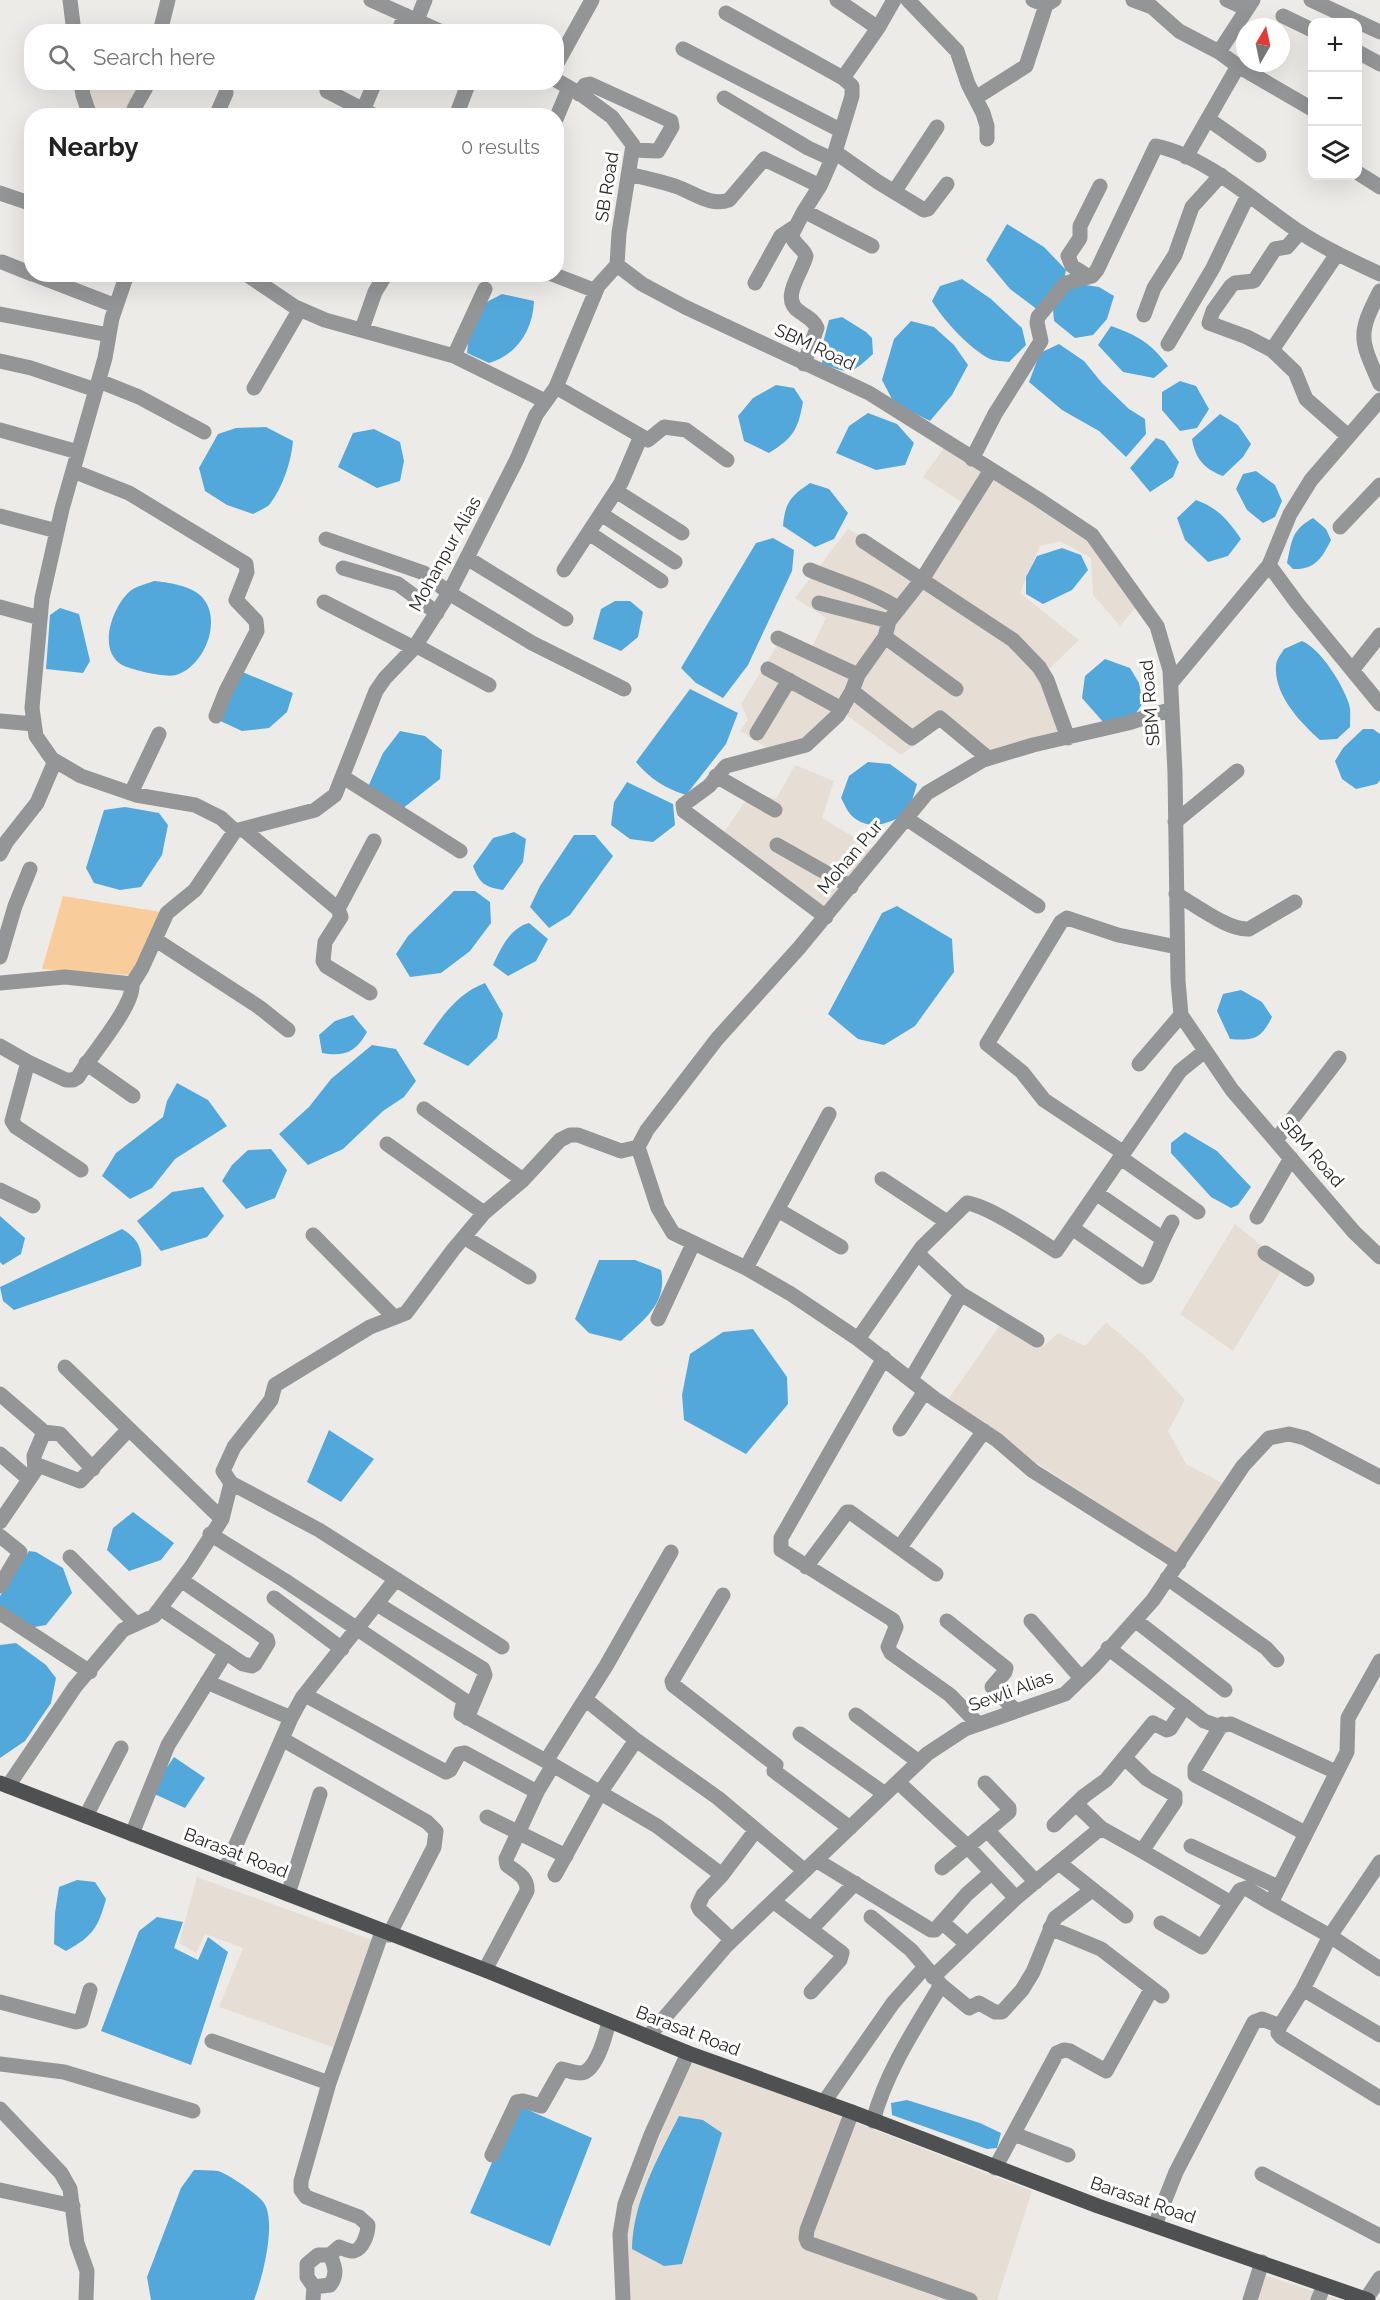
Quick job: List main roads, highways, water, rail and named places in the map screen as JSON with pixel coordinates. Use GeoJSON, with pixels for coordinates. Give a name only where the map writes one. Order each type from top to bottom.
{"type":"FeatureCollection","features":[{"type":"Feature","properties":{"kind":"main road","name":"Barasat Road"},"geometry":{"type":"LineString","coordinates":[[4,1785],[485,1970],[688,2053],[852,2112],[995,2168],[1367,2300]]}},
{"type":"Feature","properties":{"kind":"water"},"geometry":{"type":"Polygon","coordinates":[[[1007,224],[1044,247],[1066,270],[1062,290],[1038,310],[1010,289],[986,260],[1007,224]]]}},
{"type":"Feature","properties":{"kind":"water"},"geometry":{"type":"Polygon","coordinates":[[[962,279],[991,299],[1022,328],[1026,345],[1009,362],[990,359],[974,348],[950,325],[932,301],[940,286],[962,279]]]}},
{"type":"Feature","properties":{"kind":"water"},"geometry":{"type":"Polygon","coordinates":[[[1072,283],[1099,287],[1114,296],[1107,319],[1093,335],[1075,338],[1054,321],[1053,308],[1072,283]]]}},
{"type":"Feature","properties":{"kind":"water"},"geometry":{"type":"Polygon","coordinates":[[[502,294],[534,301],[533,312],[522,340],[508,354],[489,363],[467,353],[469,334],[483,304],[502,294]]]}},
{"type":"Feature","properties":{"kind":"water"},"geometry":{"type":"Polygon","coordinates":[[[842,317],[872,338],[873,354],[850,371],[822,364],[823,343],[829,320],[842,317]]]}},
{"type":"Feature","properties":{"kind":"water"},"geometry":{"type":"Polygon","coordinates":[[[911,321],[934,327],[954,345],[968,365],[952,395],[930,421],[894,403],[882,380],[894,339],[911,321]]]}},
{"type":"Feature","properties":{"kind":"water"},"geometry":{"type":"Polygon","coordinates":[[[1111,326],[1143,341],[1168,366],[1154,378],[1123,372],[1098,345],[1111,326]]]}},
{"type":"Feature","properties":{"kind":"water"},"geometry":{"type":"Polygon","coordinates":[[[1059,344],[1084,361],[1102,383],[1129,409],[1145,419],[1146,434],[1126,457],[1099,431],[1062,410],[1029,382],[1040,353],[1059,344]]]}},
{"type":"Feature","properties":{"kind":"water"},"geometry":{"type":"Polygon","coordinates":[[[1180,381],[1196,386],[1209,409],[1197,428],[1180,431],[1162,410],[1162,392],[1180,381]]]}},
{"type":"Feature","properties":{"kind":"water"},"geometry":{"type":"Polygon","coordinates":[[[776,385],[794,388],[803,402],[799,420],[789,438],[769,453],[744,441],[738,416],[753,398],[776,385]]]}},
{"type":"Feature","properties":{"kind":"water"},"geometry":{"type":"Polygon","coordinates":[[[868,413],[897,424],[914,443],[905,465],[876,470],[836,453],[849,426],[868,413]]]}},
{"type":"Feature","properties":{"kind":"water"},"geometry":{"type":"Polygon","coordinates":[[[1220,414],[1238,425],[1251,444],[1243,457],[1223,476],[1202,462],[1195,452],[1192,439],[1220,414]]]}},
{"type":"Feature","properties":{"kind":"water"},"geometry":{"type":"Polygon","coordinates":[[[266,427],[293,441],[286,474],[270,504],[253,514],[227,505],[205,491],[199,468],[218,434],[236,428],[266,427]]]}},
{"type":"Feature","properties":{"kind":"water"},"geometry":{"type":"Polygon","coordinates":[[[374,429],[400,442],[404,461],[400,481],[377,488],[338,467],[353,433],[374,429]]]}},
{"type":"Feature","properties":{"kind":"water"},"geometry":{"type":"Polygon","coordinates":[[[1156,438],[1164,441],[1179,462],[1173,477],[1150,492],[1130,468],[1156,438]]]}},
{"type":"Feature","properties":{"kind":"water"},"geometry":{"type":"Polygon","coordinates":[[[1256,471],[1275,485],[1282,501],[1275,517],[1263,523],[1247,510],[1236,489],[1243,474],[1256,471]]]}},
{"type":"Feature","properties":{"kind":"water"},"geometry":{"type":"Polygon","coordinates":[[[810,483],[829,489],[848,513],[834,539],[815,547],[783,526],[785,511],[790,500],[810,483]]]}},
{"type":"Feature","properties":{"kind":"water"},"geometry":{"type":"Polygon","coordinates":[[[1196,500],[1222,515],[1241,539],[1228,556],[1208,562],[1185,540],[1177,518],[1196,500]]]}},
{"type":"Feature","properties":{"kind":"water"},"geometry":{"type":"Polygon","coordinates":[[[1313,518],[1326,529],[1331,540],[1317,562],[1301,569],[1293,569],[1287,563],[1292,541],[1297,531],[1313,518]]]}},
{"type":"Feature","properties":{"kind":"water"},"geometry":{"type":"Polygon","coordinates":[[[773,538],[794,550],[792,571],[748,665],[723,698],[696,683],[681,668],[756,543],[773,538]]]}},
{"type":"Feature","properties":{"kind":"water"},"geometry":{"type":"Polygon","coordinates":[[[1062,548],[1081,555],[1088,570],[1072,590],[1043,604],[1026,594],[1026,577],[1037,556],[1062,548]]]}},
{"type":"Feature","properties":{"kind":"water"},"geometry":{"type":"Polygon","coordinates":[[[154,581],[179,585],[197,593],[208,606],[211,617],[208,641],[202,653],[195,663],[176,675],[157,674],[127,667],[114,658],[110,650],[110,629],[117,608],[129,592],[154,581]]]}},
{"type":"Feature","properties":{"kind":"water"},"geometry":{"type":"Polygon","coordinates":[[[615,601],[630,601],[643,612],[638,637],[621,651],[593,639],[601,609],[615,601]]]}},
{"type":"Feature","properties":{"kind":"water"},"geometry":{"type":"Polygon","coordinates":[[[60,608],[79,614],[90,661],[83,673],[46,669],[50,615],[60,608]]]}},
{"type":"Feature","properties":{"kind":"water"},"geometry":{"type":"Polygon","coordinates":[[[1302,641],[1324,659],[1342,687],[1349,704],[1350,727],[1337,739],[1320,740],[1290,707],[1279,687],[1276,677],[1278,659],[1284,649],[1302,641]]]}},
{"type":"Feature","properties":{"kind":"water"},"geometry":{"type":"Polygon","coordinates":[[[1105,659],[1130,668],[1139,683],[1143,703],[1131,720],[1104,723],[1082,698],[1085,676],[1105,659]]]}},
{"type":"Feature","properties":{"kind":"water"},"geometry":{"type":"Polygon","coordinates":[[[240,671],[293,693],[287,712],[269,728],[242,731],[216,719],[240,671]]]}},
{"type":"Feature","properties":{"kind":"water"},"geometry":{"type":"Polygon","coordinates":[[[690,689],[738,713],[726,744],[686,795],[658,782],[636,762],[690,689]]]}},
{"type":"Feature","properties":{"kind":"water"},"geometry":{"type":"Polygon","coordinates":[[[1363,729],[1373,729],[1380,734],[1380,780],[1377,784],[1356,789],[1342,779],[1335,761],[1343,748],[1363,729]]]}},
{"type":"Feature","properties":{"kind":"water"},"geometry":{"type":"Polygon","coordinates":[[[400,731],[425,736],[442,750],[440,779],[402,809],[368,787],[383,753],[400,731]]]}},
{"type":"Feature","properties":{"kind":"water"},"geometry":{"type":"Polygon","coordinates":[[[868,762],[890,764],[917,784],[909,811],[888,822],[873,825],[865,824],[850,813],[841,798],[849,776],[868,762]]]}},
{"type":"Feature","properties":{"kind":"water"},"geometry":{"type":"Polygon","coordinates":[[[627,782],[673,804],[675,825],[653,842],[630,839],[611,825],[614,802],[627,782]]]}},
{"type":"Feature","properties":{"kind":"water"},"geometry":{"type":"Polygon","coordinates":[[[125,807],[159,813],[168,825],[162,855],[141,887],[120,890],[94,883],[86,868],[104,810],[125,807]]]}},
{"type":"Feature","properties":{"kind":"water"},"geometry":{"type":"Polygon","coordinates":[[[514,832],[526,839],[523,862],[503,890],[487,886],[478,877],[473,866],[493,838],[514,832]]]}},
{"type":"Feature","properties":{"kind":"water"},"geometry":{"type":"Polygon","coordinates":[[[574,835],[595,835],[613,856],[570,915],[549,928],[530,907],[540,886],[574,835]]]}},
{"type":"Feature","properties":{"kind":"water"},"geometry":{"type":"Polygon","coordinates":[[[454,891],[475,891],[490,902],[491,923],[470,951],[441,973],[410,977],[396,954],[408,936],[454,891]]]}},
{"type":"Feature","properties":{"kind":"water"},"geometry":{"type":"Polygon","coordinates":[[[897,906],[952,939],[954,972],[915,1026],[884,1045],[858,1039],[828,1014],[882,913],[897,906]]]}},
{"type":"Feature","properties":{"kind":"water"},"geometry":{"type":"Polygon","coordinates":[[[529,923],[548,939],[536,961],[508,976],[493,965],[511,934],[529,923]]]}},
{"type":"Feature","properties":{"kind":"water"},"geometry":{"type":"Polygon","coordinates":[[[485,983],[503,1014],[497,1038],[468,1066],[423,1044],[442,1017],[457,1001],[485,983]]]}},
{"type":"Feature","properties":{"kind":"water"},"geometry":{"type":"Polygon","coordinates":[[[1241,990],[1262,1002],[1272,1017],[1264,1030],[1256,1037],[1245,1040],[1230,1039],[1217,1011],[1223,994],[1241,990]]]}},
{"type":"Feature","properties":{"kind":"water"},"geometry":{"type":"Polygon","coordinates":[[[353,1015],[367,1032],[359,1044],[349,1052],[322,1053],[319,1035],[335,1021],[353,1015]]]}},
{"type":"Feature","properties":{"kind":"water"},"geometry":{"type":"Polygon","coordinates":[[[372,1045],[396,1049],[416,1081],[404,1097],[383,1111],[343,1149],[308,1165],[279,1134],[309,1107],[331,1079],[372,1045]]]}},
{"type":"Feature","properties":{"kind":"water"},"geometry":{"type":"Polygon","coordinates":[[[177,1083],[208,1100],[227,1126],[175,1159],[152,1188],[130,1199],[102,1176],[116,1153],[163,1117],[167,1101],[177,1083]]]}},
{"type":"Feature","properties":{"kind":"water"},"geometry":{"type":"Polygon","coordinates":[[[1185,1132],[1217,1151],[1251,1187],[1238,1205],[1231,1208],[1211,1197],[1171,1153],[1171,1143],[1185,1132]]]}},
{"type":"Feature","properties":{"kind":"water"},"geometry":{"type":"Polygon","coordinates":[[[271,1149],[287,1170],[275,1198],[246,1209],[222,1181],[232,1165],[248,1150],[271,1149]]]}},
{"type":"Feature","properties":{"kind":"water"},"geometry":{"type":"Polygon","coordinates":[[[203,1187],[224,1216],[207,1237],[161,1251],[137,1221],[172,1192],[203,1187]]]}},
{"type":"Feature","properties":{"kind":"water"},"geometry":{"type":"Polygon","coordinates":[[[0,1216],[25,1238],[21,1254],[3,1265],[0,1262],[0,1216]]]}},
{"type":"Feature","properties":{"kind":"water"},"geometry":{"type":"Polygon","coordinates":[[[122,1229],[136,1240],[141,1254],[141,1266],[14,1310],[3,1301],[0,1287],[122,1229]]]}},
{"type":"Feature","properties":{"kind":"water"},"geometry":{"type":"Polygon","coordinates":[[[599,1260],[635,1260],[661,1270],[661,1292],[657,1302],[645,1318],[621,1341],[589,1333],[575,1319],[599,1260]]]}},
{"type":"Feature","properties":{"kind":"water"},"geometry":{"type":"Polygon","coordinates":[[[753,1329],[787,1377],[788,1404],[746,1454],[684,1420],[682,1395],[690,1354],[723,1332],[753,1329]]]}},
{"type":"Feature","properties":{"kind":"water"},"geometry":{"type":"Polygon","coordinates":[[[329,1430],[374,1459],[341,1502],[307,1482],[329,1430]]]}},
{"type":"Feature","properties":{"kind":"water"},"geometry":{"type":"Polygon","coordinates":[[[133,1512],[174,1543],[161,1560],[129,1571],[107,1550],[113,1528],[133,1512]]]}},
{"type":"Feature","properties":{"kind":"water"},"geometry":{"type":"Polygon","coordinates":[[[29,1551],[36,1552],[63,1568],[72,1593],[46,1625],[29,1628],[0,1609],[0,1596],[29,1551]]]}},
{"type":"Feature","properties":{"kind":"water"},"geometry":{"type":"Polygon","coordinates":[[[16,1643],[46,1665],[56,1678],[51,1703],[25,1741],[0,1758],[0,1645],[16,1643]]]}},
{"type":"Feature","properties":{"kind":"water"},"geometry":{"type":"Polygon","coordinates":[[[174,1757],[205,1778],[185,1808],[150,1792],[174,1757]]]}},
{"type":"Feature","properties":{"kind":"water"},"geometry":{"type":"Polygon","coordinates":[[[77,1880],[95,1882],[106,1899],[93,1930],[83,1941],[66,1951],[54,1944],[59,1887],[77,1880]]]}},
{"type":"Feature","properties":{"kind":"water"},"geometry":{"type":"Polygon","coordinates":[[[157,1917],[183,1922],[174,1948],[198,1960],[208,1937],[228,1952],[191,2065],[101,2031],[139,1931],[157,1917]]]}},
{"type":"Feature","properties":{"kind":"water"},"geometry":{"type":"Polygon","coordinates":[[[907,2100],[980,2123],[1001,2133],[997,2148],[987,2149],[892,2115],[891,2103],[907,2100]]]}},
{"type":"Feature","properties":{"kind":"water"},"geometry":{"type":"Polygon","coordinates":[[[517,2105],[592,2138],[550,2246],[470,2213],[517,2105]]]}},
{"type":"Feature","properties":{"kind":"water"},"geometry":{"type":"Polygon","coordinates":[[[679,2116],[703,2120],[722,2133],[682,2264],[664,2266],[632,2249],[633,2231],[648,2180],[679,2116]]]}},
{"type":"Feature","properties":{"kind":"water"},"geometry":{"type":"Polygon","coordinates":[[[194,2170],[223,2173],[264,2203],[268,2212],[269,2237],[261,2279],[254,2300],[151,2300],[147,2277],[181,2188],[194,2170]]]}}]}
